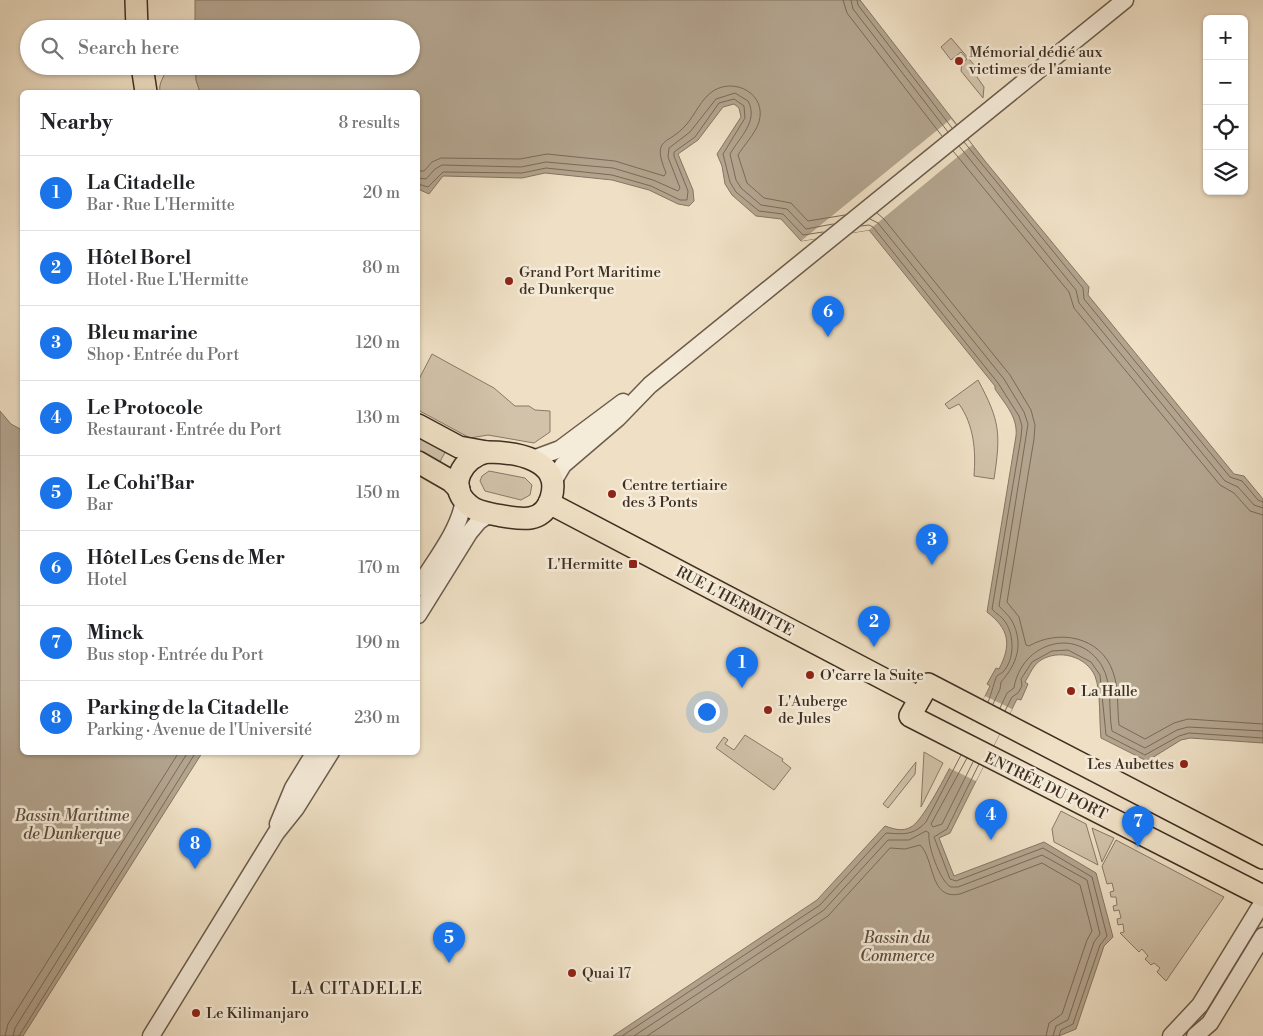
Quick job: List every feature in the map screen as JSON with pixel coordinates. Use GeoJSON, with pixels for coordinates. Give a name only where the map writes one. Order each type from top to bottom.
{"type":"FeatureCollection","features":[{"type":"Feature","properties":{"kind":"main road"},"geometry":{"type":"LineString","coordinates":[[136,0],[137,20]]}},
{"type":"Feature","properties":{"kind":"main road"},"geometry":{"type":"LineString","coordinates":[[135,75],[135,90]]}},
{"type":"Feature","properties":{"kind":"main road"},"geometry":{"type":"LineString","coordinates":[[143,75],[146,90]]}},
{"type":"Feature","properties":{"kind":"main road"},"geometry":{"type":"LineString","coordinates":[[420,426],[459,447],[533,459],[546,467],[553,482],[549,503],[542,513],[530,519],[476,510],[451,481],[420,463]]}},
{"type":"Feature","properties":{"kind":"main road"},"geometry":{"type":"LineString","coordinates":[[461,494],[460,474],[464,464],[476,454],[487,452]]}},
{"type":"Feature","properties":{"kind":"main road","name":"RUE L'HERMITTE"},"geometry":{"type":"LineString","coordinates":[[549,503],[920,699]]}},
{"type":"Feature","properties":{"kind":"main road"},"geometry":{"type":"LineString","coordinates":[[920,699],[973,707],[1263,858]]}},
{"type":"Feature","properties":{"kind":"main road","name":"ENTRÉE DU PORT"},"geometry":{"type":"LineString","coordinates":[[920,699],[955,740],[994,761],[1061,791],[1263,896]]}},
{"type":"Feature","properties":{"kind":"street"},"geometry":{"type":"LineString","coordinates":[[533,459],[560,449],[604,415],[650,385],[1125,0]]}},
{"type":"Feature","properties":{"kind":"street"},"geometry":{"type":"LineString","coordinates":[[553,482],[563,465],[618,418],[650,385]]}},
{"type":"Feature","properties":{"kind":"street"},"geometry":{"type":"LineString","coordinates":[[420,585],[453,531],[461,513],[461,494]]}},
{"type":"Feature","properties":{"kind":"street"},"geometry":{"type":"LineString","coordinates":[[420,612],[469,533],[479,521],[491,513]]}},
{"type":"Feature","properties":{"kind":"street"},"geometry":{"type":"LineString","coordinates":[[276,834],[289,795],[313,755]]}},
{"type":"Feature","properties":{"kind":"street"},"geometry":{"type":"LineString","coordinates":[[151,1036],[276,834],[296,808],[330,755]]}},
{"type":"Feature","properties":{"kind":"street"},"geometry":{"type":"LineString","coordinates":[[1171,1036],[1200,1005],[1263,902]]}},
{"type":"Feature","properties":{"kind":"street"},"geometry":{"type":"LineString","coordinates":[[1195,1036],[1210,1023],[1263,936]]}},
{"type":"Feature","properties":{"kind":"shaded area"},"geometry":{"type":"Polygon","coordinates":[[[951,38],[981,73],[977,77],[984,87],[983,98],[961,71],[962,63],[967,59],[961,52],[951,60],[941,47],[951,38]]]}},
{"type":"Feature","properties":{"kind":"shaded area"},"geometry":{"type":"Polygon","coordinates":[[[164,75],[196,75],[199,90],[160,90],[164,75]]]}},
{"type":"Feature","properties":{"kind":"shaded area"},"geometry":{"type":"Polygon","coordinates":[[[432,354],[494,388],[515,406],[529,406],[535,410],[550,411],[550,432],[534,443],[488,435],[470,438],[420,411],[420,377],[432,354]]]}},
{"type":"Feature","properties":{"kind":"shaded area"},"geometry":{"type":"Polygon","coordinates":[[[978,380],[991,406],[997,428],[998,450],[994,479],[974,476],[973,438],[968,421],[959,404],[949,409],[945,404],[978,380]]]}},
{"type":"Feature","properties":{"kind":"shaded area"},"geometry":{"type":"Polygon","coordinates":[[[420,432],[448,447],[437,467],[420,458],[420,432]]]}},
{"type":"Feature","properties":{"kind":"shaded area"},"geometry":{"type":"Polygon","coordinates":[[[489,471],[525,478],[532,485],[530,495],[521,500],[485,491],[480,481],[482,476],[489,471]]]}},
{"type":"Feature","properties":{"kind":"shaded area"},"geometry":{"type":"Polygon","coordinates":[[[745,735],[783,759],[782,761],[791,768],[774,790],[716,748],[724,737],[728,740],[725,744],[734,750],[745,735]]]}},
{"type":"Feature","properties":{"kind":"shaded area"},"geometry":{"type":"Polygon","coordinates":[[[924,752],[943,763],[921,807],[924,752]]]}},
{"type":"Feature","properties":{"kind":"shaded area"},"geometry":{"type":"Polygon","coordinates":[[[916,762],[915,774],[888,808],[883,804],[916,762]]]}},
{"type":"Feature","properties":{"kind":"shaded area"},"geometry":{"type":"Polygon","coordinates":[[[1061,811],[1086,824],[1098,865],[1054,842],[1052,829],[1061,811]]]}},
{"type":"Feature","properties":{"kind":"shaded area"},"geometry":{"type":"Polygon","coordinates":[[[1092,828],[1114,838],[1102,862],[1092,828]]]}},
{"type":"Feature","properties":{"kind":"shaded area"},"geometry":{"type":"Polygon","coordinates":[[[1116,840],[1224,897],[1166,981],[1157,972],[1160,968],[1154,963],[1151,965],[1145,959],[1148,956],[1142,949],[1139,952],[1120,933],[1124,932],[1123,924],[1118,925],[1117,919],[1121,918],[1119,910],[1114,911],[1113,906],[1117,905],[1116,897],[1111,897],[1110,892],[1114,891],[1112,883],[1107,884],[1102,866],[1116,840]]]}},
{"type":"Feature","properties":{"kind":"water","name":"Bassin du Commerce"},"geometry":{"type":"Polygon","coordinates":[[[195,0],[860,0],[985,161],[1089,287],[1088,295],[1234,474],[1244,476],[1263,499],[1263,743],[1190,738],[1181,740],[1147,761],[1101,738],[1097,682],[1091,669],[1079,659],[1071,656],[1056,655],[1048,657],[1038,662],[1032,670],[1025,682],[1028,684],[1021,700],[1017,699],[950,833],[939,838],[954,876],[1044,842],[1096,873],[1113,937],[1104,946],[1076,1029],[1059,1036],[613,1036],[817,900],[885,826],[901,830],[911,827],[929,805],[941,785],[990,686],[987,684],[996,668],[999,669],[1006,652],[1007,644],[1004,631],[987,612],[1016,436],[1015,423],[995,386],[869,230],[801,241],[781,219],[756,216],[732,195],[725,184],[722,166],[717,154],[741,117],[739,108],[734,104],[723,107],[698,140],[678,154],[693,190],[694,201],[689,206],[678,204],[649,190],[612,180],[545,173],[522,178],[443,176],[429,194],[420,190],[420,90],[199,90],[196,80],[196,75],[420,75],[420,20],[195,20],[195,0]]]}},
{"type":"Feature","properties":{"kind":"water","name":"Bassin Maritime de Dunkerque"},"geometry":{"type":"Polygon","coordinates":[[[0,411],[11,424],[20,429],[20,755],[201,755],[23,1036],[0,1036],[0,411]]]}},
{"type":"Feature","properties":{"kind":"pier"},"geometry":{"type":"Polygon","coordinates":[[[951,119],[972,145],[869,230],[801,241],[951,119]]]}},
{"type":"Feature","properties":{"kind":"pier"},"geometry":{"type":"Polygon","coordinates":[[[985,696],[1012,709],[976,781],[949,768],[985,696]]]}},
{"type":"Feature","properties":{"kind":"place","name":"Mémorial dédié aux victimes de l'amiante"},"geometry":{"type":"Point","coordinates":[959,61]}},
{"type":"Feature","properties":{"kind":"place","name":"Grand Port Maritime de Dunkerque"},"geometry":{"type":"Point","coordinates":[509,281]}},
{"type":"Feature","properties":{"kind":"place","name":"Hôtel Les Gens de Mer"},"geometry":{"type":"Point","coordinates":[828,337]}},
{"type":"Feature","properties":{"kind":"place","name":"Centre tertiaire des 3 Ponts"},"geometry":{"type":"Point","coordinates":[612,494]}},
{"type":"Feature","properties":{"kind":"place","name":"L'Hermitte"},"geometry":{"type":"Point","coordinates":[633,564]}},
{"type":"Feature","properties":{"kind":"place","name":"Bleu marine"},"geometry":{"type":"Point","coordinates":[932,565]}},
{"type":"Feature","properties":{"kind":"place","name":"Hôtel Borel"},"geometry":{"type":"Point","coordinates":[874,647]}},
{"type":"Feature","properties":{"kind":"place","name":"O'carre la Suite"},"geometry":{"type":"Point","coordinates":[810,675]}},
{"type":"Feature","properties":{"kind":"place","name":"La Citadelle"},"geometry":{"type":"Point","coordinates":[742,688]}},
{"type":"Feature","properties":{"kind":"place","name":"La Halle"},"geometry":{"type":"Point","coordinates":[1071,691]}},
{"type":"Feature","properties":{"kind":"place","name":"L'Auberge de Jules"},"geometry":{"type":"Point","coordinates":[768,710]}},
{"type":"Feature","properties":{"kind":"place","name":"Les Aubettes"},"geometry":{"type":"Point","coordinates":[1184,764]}},
{"type":"Feature","properties":{"kind":"place","name":"Le Protocole"},"geometry":{"type":"Point","coordinates":[991,840]}},
{"type":"Feature","properties":{"kind":"place","name":"Minck"},"geometry":{"type":"Point","coordinates":[1138,847]}},
{"type":"Feature","properties":{"kind":"place","name":"Parking de la Citadelle"},"geometry":{"type":"Point","coordinates":[195,869]}},
{"type":"Feature","properties":{"kind":"place","name":"Le Cohi'Bar"},"geometry":{"type":"Point","coordinates":[449,963]}},
{"type":"Feature","properties":{"kind":"place","name":"Quai 17"},"geometry":{"type":"Point","coordinates":[572,973]}},
{"type":"Feature","properties":{"kind":"place","name":"Le Kilimanjaro"},"geometry":{"type":"Point","coordinates":[196,1013]}},
{"type":"Feature","properties":{"kind":"district","name":"LA CITADELLE"},"geometry":{"type":"Point","coordinates":[357,988]}}]}
